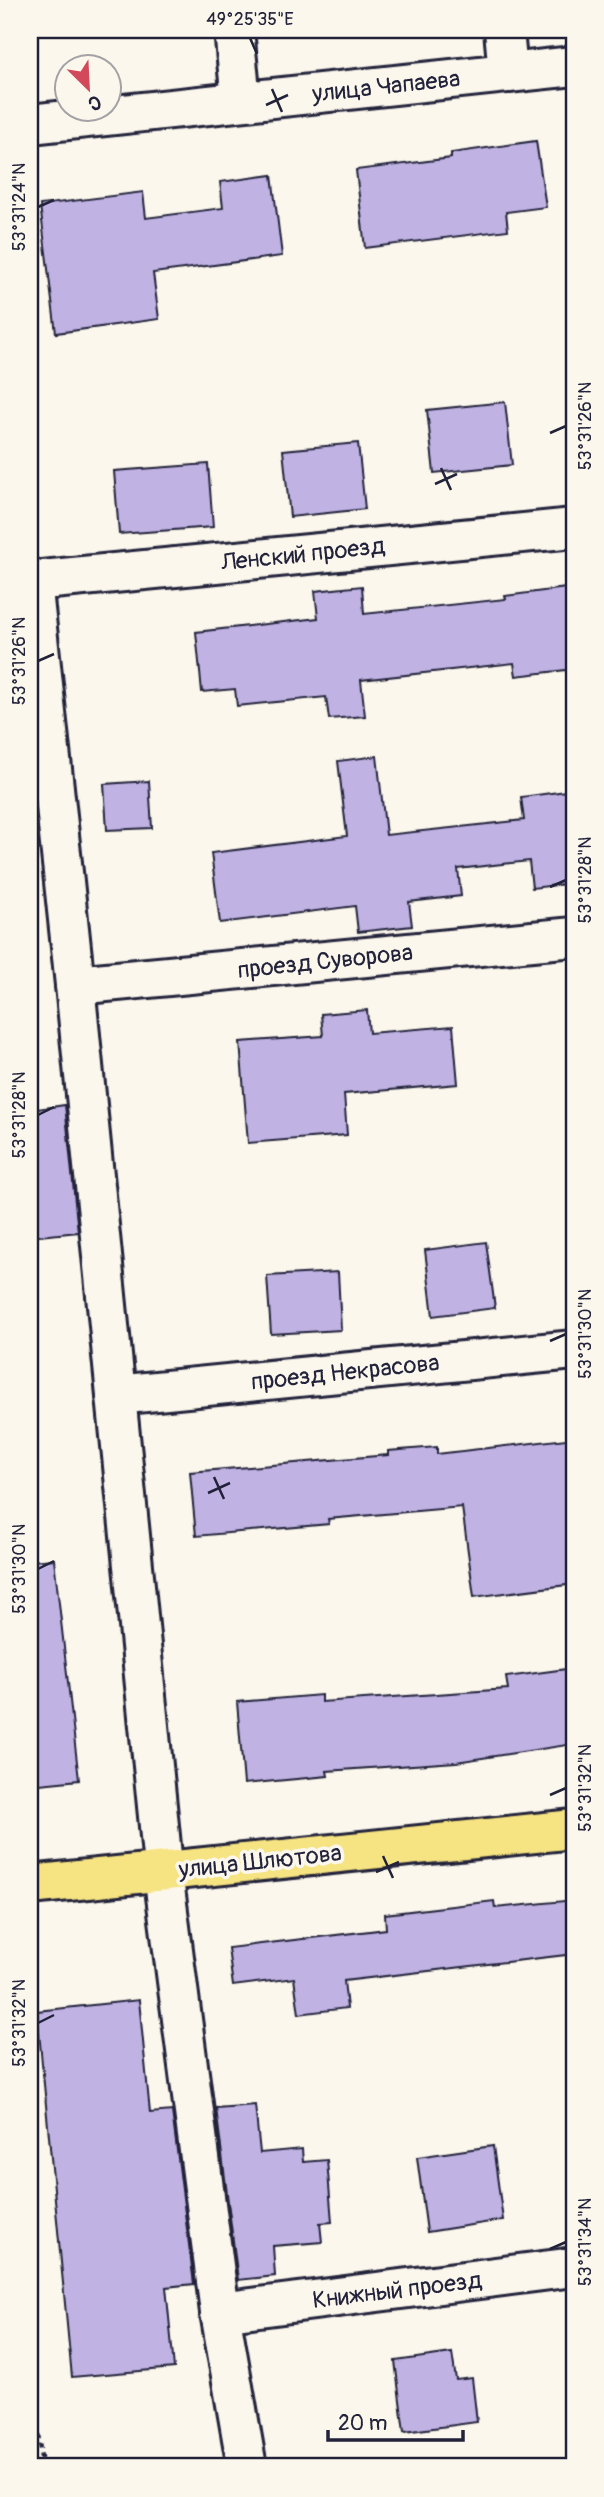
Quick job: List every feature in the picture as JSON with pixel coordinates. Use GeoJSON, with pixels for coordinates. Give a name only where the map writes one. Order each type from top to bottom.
{"type":"FeatureCollection","features":[{"type":"Feature","properties":{"kind":"main road","name":"улица Шлютова"},"geometry":{"type":"LineString","coordinates":[[30,1885],[574,1829]]}},
{"type":"Feature","properties":{"kind":"street"},"geometry":{"type":"LineString","coordinates":[[234,30],[241,102]]}},
{"type":"Feature","properties":{"kind":"street"},"geometry":{"type":"LineString","coordinates":[[504,30],[508,73]]}},
{"type":"Feature","properties":{"kind":"street","name":"улица Чапаева"},"geometry":{"type":"LineString","coordinates":[[30,124],[574,66]]}},
{"type":"Feature","properties":{"kind":"street","name":"Ленский проезд"},"geometry":{"type":"LineString","coordinates":[[31,580],[574,528]]}},
{"type":"Feature","properties":{"kind":"street"},"geometry":{"type":"LineString","coordinates":[[31,580],[75,985],[163,1871],[219,2312],[247,2467]]}},
{"type":"Feature","properties":{"kind":"street","name":"проезд Суворова"},"geometry":{"type":"LineString","coordinates":[[75,985],[574,937]]}},
{"type":"Feature","properties":{"kind":"street","name":"проезд Некрасова"},"geometry":{"type":"LineString","coordinates":[[116,1395],[574,1350]]}},
{"type":"Feature","properties":{"kind":"street","name":"Книжный проезд"},"geometry":{"type":"LineString","coordinates":[[219,2312],[574,2267]]}},
{"type":"Feature","properties":{"kind":"path"},"geometry":{"type":"LineString","coordinates":[[30,2365],[42,2467]]}},
{"type":"Feature","properties":{"kind":"building"},"geometry":{"type":"Polygon","coordinates":[[[536,141],[546,207],[506,212],[508,230],[365,248],[356,170],[451,158],[451,153],[536,141]]]}},
{"type":"Feature","properties":{"kind":"building"},"geometry":{"type":"Polygon","coordinates":[[[272,175],[282,256],[153,273],[159,319],[56,333],[40,205],[143,192],[146,218],[223,208],[220,182],[272,175]]]}},
{"type":"Feature","properties":{"kind":"building"},"geometry":{"type":"Polygon","coordinates":[[[505,402],[512,465],[434,473],[427,410],[505,402]]]}},
{"type":"Feature","properties":{"kind":"building"},"geometry":{"type":"Polygon","coordinates":[[[358,443],[365,509],[290,517],[283,450],[358,443]]]}},
{"type":"Feature","properties":{"kind":"building"},"geometry":{"type":"Polygon","coordinates":[[[208,464],[213,527],[119,534],[114,471],[208,464]]]}},
{"type":"Feature","properties":{"kind":"building"},"geometry":{"type":"Polygon","coordinates":[[[362,586],[364,614],[506,599],[505,596],[574,587],[574,669],[516,676],[514,663],[361,680],[365,716],[329,719],[326,697],[237,706],[235,689],[202,692],[196,632],[318,618],[315,591],[362,586]]]}},
{"type":"Feature","properties":{"kind":"building"},"geometry":{"type":"Polygon","coordinates":[[[377,756],[386,835],[524,820],[521,797],[574,790],[574,883],[532,888],[529,861],[458,869],[461,896],[409,902],[412,926],[358,932],[355,906],[220,923],[211,853],[347,836],[338,761],[377,756]]]}},
{"type":"Feature","properties":{"kind":"building"},"geometry":{"type":"Polygon","coordinates":[[[149,781],[152,828],[107,830],[104,784],[149,781]]]}},
{"type":"Feature","properties":{"kind":"building"},"geometry":{"type":"Polygon","coordinates":[[[367,1010],[369,1033],[453,1026],[458,1084],[344,1094],[347,1135],[248,1143],[240,1042],[323,1036],[321,1014],[367,1010]]]}},
{"type":"Feature","properties":{"kind":"building"},"geometry":{"type":"Polygon","coordinates":[[[65,1105],[78,1232],[30,1237],[30,1110],[65,1105]]]}},
{"type":"Feature","properties":{"kind":"building"},"geometry":{"type":"Polygon","coordinates":[[[486,1242],[495,1308],[433,1316],[425,1250],[486,1242]]]}},
{"type":"Feature","properties":{"kind":"building"},"geometry":{"type":"Polygon","coordinates":[[[338,1272],[341,1330],[271,1334],[267,1276],[338,1272]]]}},
{"type":"Feature","properties":{"kind":"building"},"geometry":{"type":"Polygon","coordinates":[[[574,1438],[574,1584],[474,1597],[462,1507],[328,1519],[329,1524],[196,1536],[190,1472],[388,1455],[388,1451],[437,1447],[437,1454],[574,1438]]]}},
{"type":"Feature","properties":{"kind":"building"},"geometry":{"type":"Polygon","coordinates":[[[54,1559],[79,1780],[30,1785],[30,1561],[54,1559]]]}},
{"type":"Feature","properties":{"kind":"building"},"geometry":{"type":"Polygon","coordinates":[[[574,1668],[574,1744],[456,1762],[327,1771],[328,1776],[244,1784],[237,1702],[321,1695],[321,1702],[508,1689],[506,1677],[574,1668]]]}},
{"type":"Feature","properties":{"kind":"building"},"geometry":{"type":"Polygon","coordinates":[[[574,1900],[574,1954],[344,1981],[347,2008],[299,2014],[294,1978],[233,1986],[228,1948],[386,1929],[385,1914],[494,1901],[495,1908],[574,1900]]]}},
{"type":"Feature","properties":{"kind":"building"},"geometry":{"type":"Polygon","coordinates":[[[139,2000],[150,2113],[172,2111],[194,2284],[166,2287],[174,2368],[72,2377],[37,2011],[139,2000]]]}},
{"type":"Feature","properties":{"kind":"building"},"geometry":{"type":"Polygon","coordinates":[[[255,2105],[260,2153],[302,2149],[303,2162],[327,2160],[332,2222],[320,2223],[322,2242],[273,2246],[275,2276],[238,2280],[216,2108],[255,2105]]]}},
{"type":"Feature","properties":{"kind":"building"},"geometry":{"type":"Polygon","coordinates":[[[493,2146],[503,2220],[427,2232],[417,2157],[493,2146]]]}},
{"type":"Feature","properties":{"kind":"building"},"geometry":{"type":"Polygon","coordinates":[[[452,2353],[456,2380],[472,2378],[477,2422],[404,2432],[395,2361],[452,2353]]]}}]}
